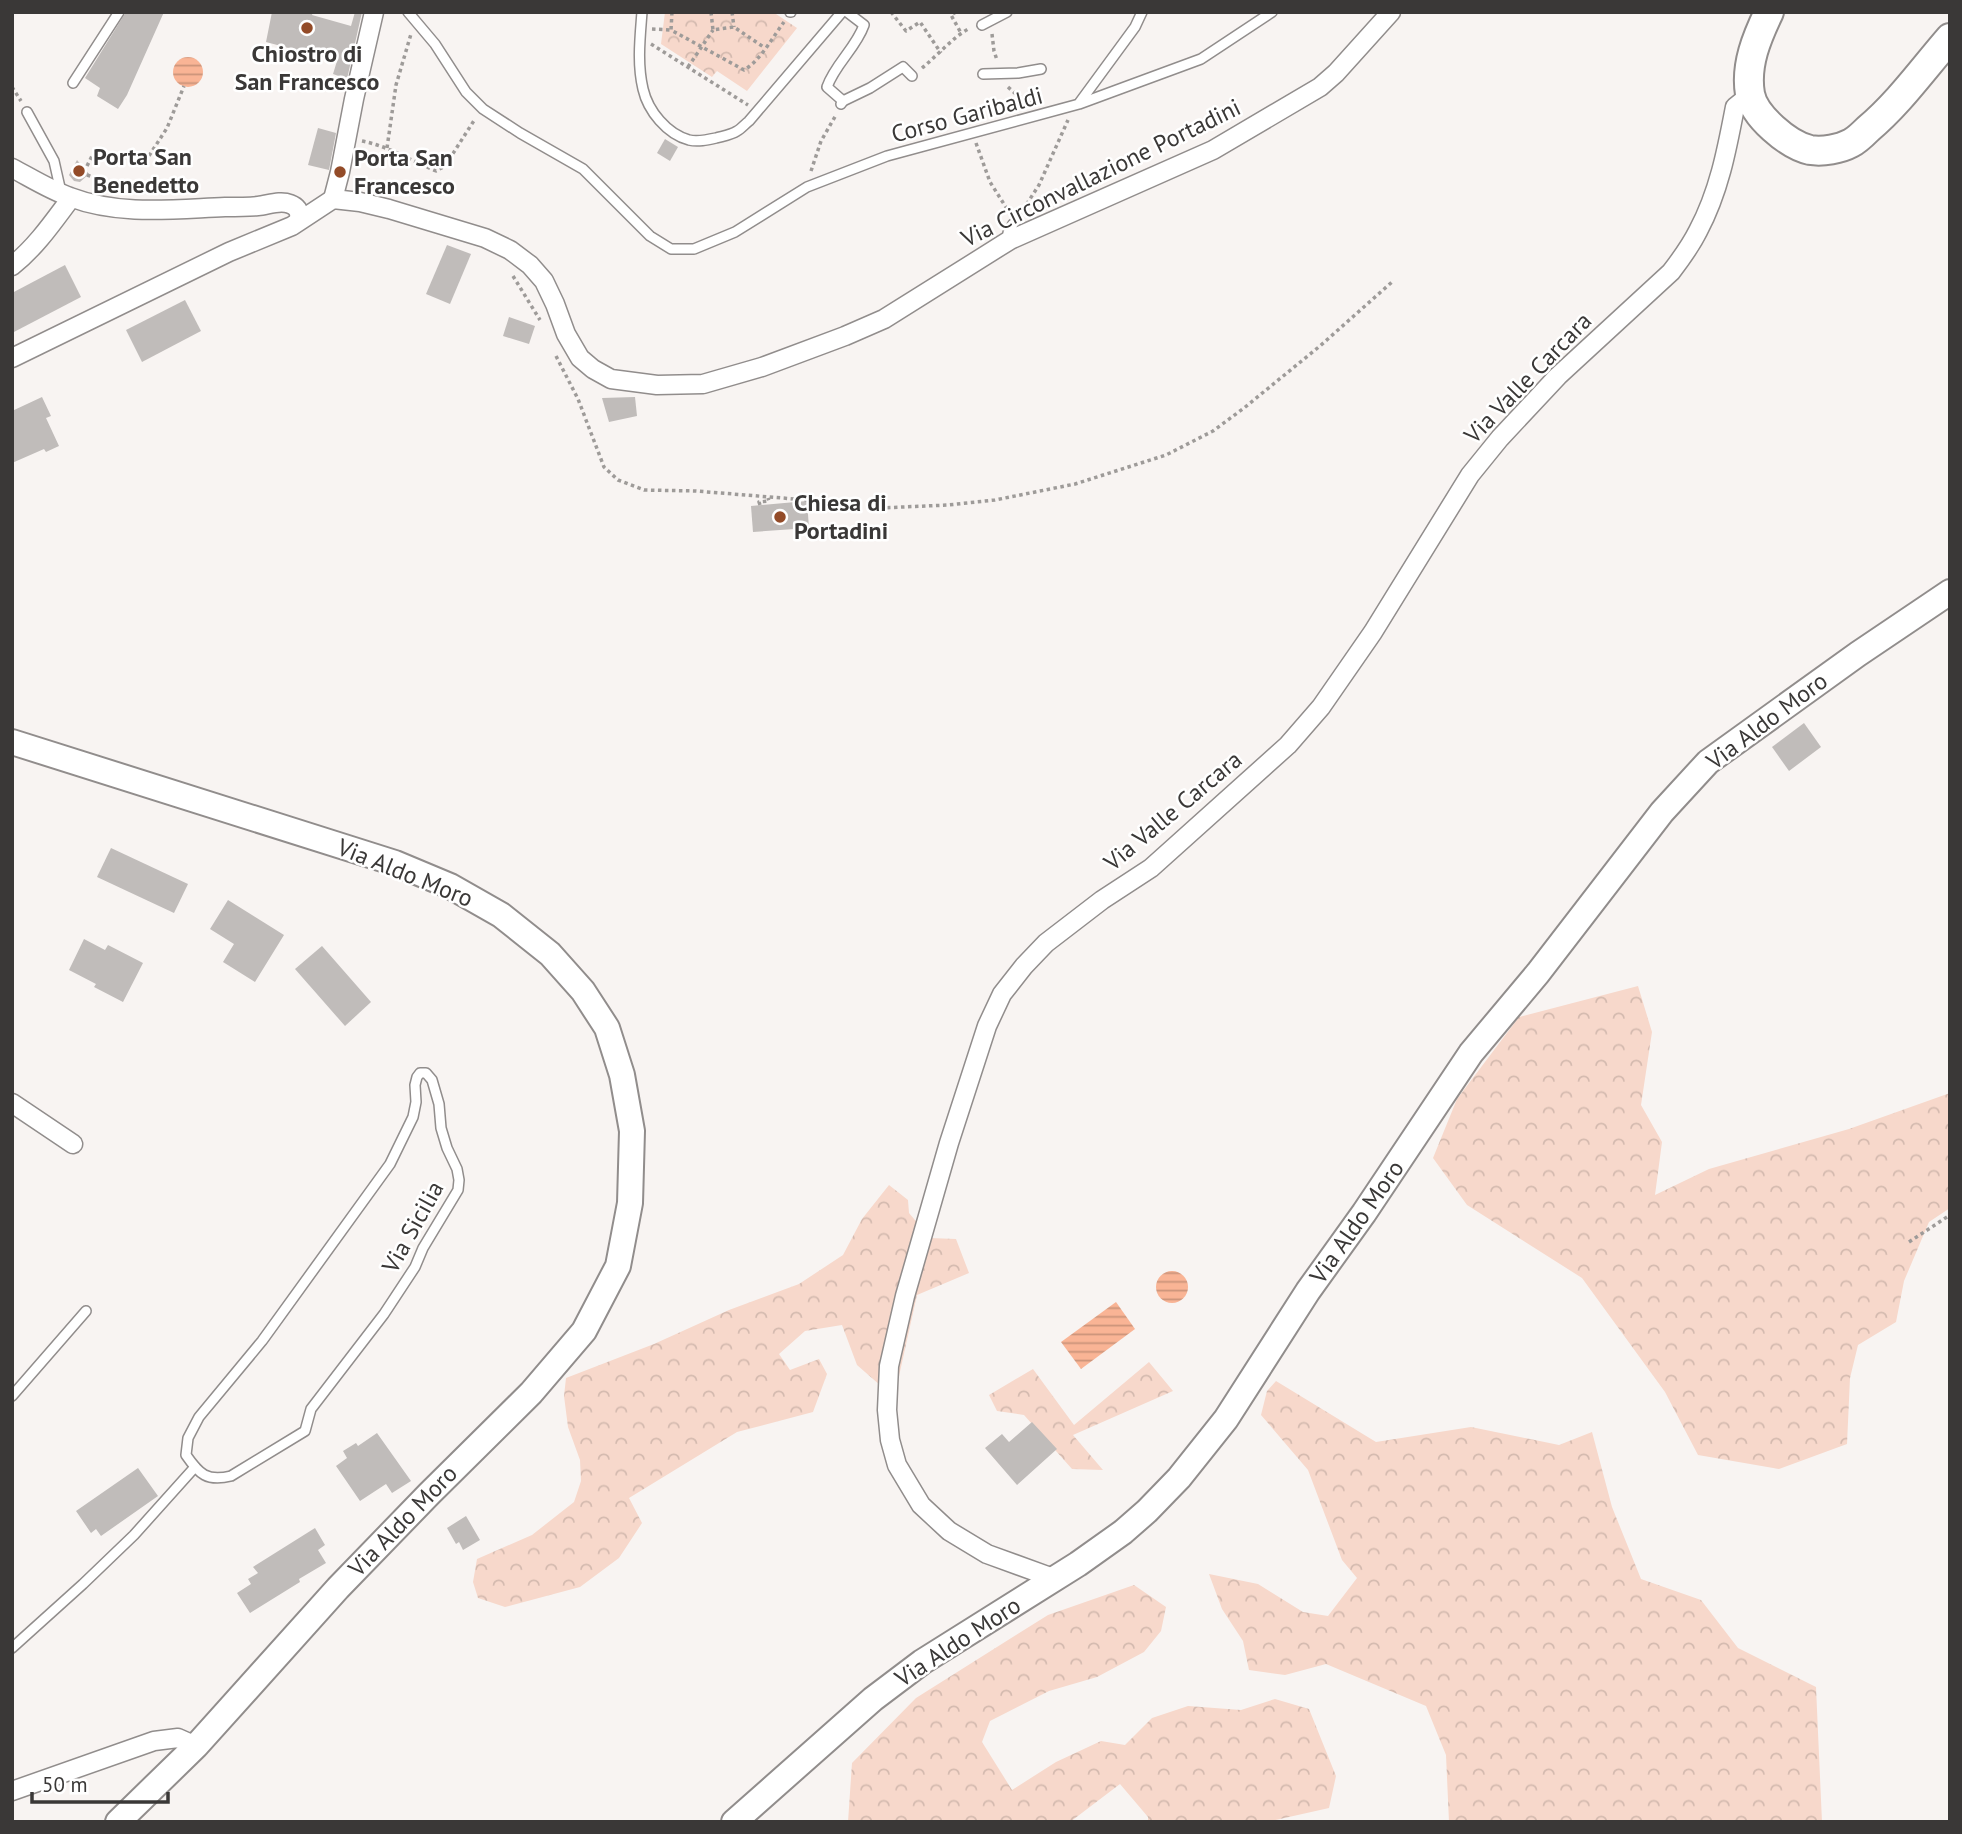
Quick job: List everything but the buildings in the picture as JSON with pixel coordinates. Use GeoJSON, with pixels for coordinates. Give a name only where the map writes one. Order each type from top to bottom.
{"type":"FeatureCollection","features":[{"type":"Feature","properties":{"kind":"main road"},"geometry":{"type":"LineString","coordinates":[[1769,12],[1758,36],[1749,67],[1750,95],[1759,114],[1782,136],[1809,149],[1828,150],[1851,144],[1882,118],[1950,38]]}},
{"type":"Feature","properties":{"kind":"main road","name":"Via Aldo Moro"},"geometry":{"type":"LineString","coordinates":[[734,1822],[873,1699],[922,1662],[1056,1579],[1123,1532],[1147,1511],[1179,1478],[1226,1419],[1308,1291],[1364,1213],[1471,1053],[1538,973],[1662,812],[1708,762],[1950,592]]}},
{"type":"Feature","properties":{"kind":"main road","name":"Via Aldo Moro"},"geometry":{"type":"LineString","coordinates":[[12,742],[395,863],[450,886],[501,915],[550,954],[583,991],[607,1028],[622,1075],[632,1131],[630,1203],[618,1266],[584,1331],[531,1393],[338,1588],[196,1746],[118,1822]]}},
{"type":"Feature","properties":{"kind":"street"},"geometry":{"type":"LineString","coordinates":[[12,358],[229,252],[292,226],[333,199],[374,12]]}},
{"type":"Feature","properties":{"kind":"street","name":"Via Circonvallazione Portadini"},"geometry":{"type":"LineString","coordinates":[[333,199],[389,209],[485,239],[510,250],[530,265],[544,281],[566,334],[580,358],[611,379],[657,386],[703,384],[762,367],[884,319],[1012,227],[1213,150],[1308,95],[1336,73],[1391,12]]}},
{"type":"Feature","properties":{"kind":"street","name":"Via Valle Carcara"},"geometry":{"type":"LineString","coordinates":[[1056,1579],[987,1554],[949,1531],[921,1505],[897,1465],[890,1440],[887,1410],[889,1366],[905,1296],[949,1143],[987,1026],[1003,994],[1046,943],[1102,900],[1151,868],[1287,745],[1321,707],[1373,632],[1470,475],[1492,447],[1558,376],[1671,272],[1684,255],[1698,231],[1715,191],[1735,107],[1750,95]]}},
{"type":"Feature","properties":{"kind":"street"},"geometry":{"type":"LineString","coordinates":[[12,168],[66,196],[95,205],[152,210],[259,206],[282,202],[297,208],[299,220]]}},
{"type":"Feature","properties":{"kind":"street"},"geometry":{"type":"LineString","coordinates":[[12,266],[39,240],[66,196]]}},
{"type":"Feature","properties":{"kind":"street"},"geometry":{"type":"LineString","coordinates":[[12,1103],[73,1144]]}},
{"type":"Feature","properties":{"kind":"street"},"geometry":{"type":"LineString","coordinates":[[12,1791],[155,1741],[178,1738],[196,1746]]}},
{"type":"Feature","properties":{"kind":"lane"},"geometry":{"type":"LineString","coordinates":[[73,83],[119,12]]}},
{"type":"Feature","properties":{"kind":"lane"},"geometry":{"type":"LineString","coordinates":[[408,12],[435,44],[466,92],[483,109]]}},
{"type":"Feature","properties":{"kind":"lane"},"geometry":{"type":"LineString","coordinates":[[642,12],[639,44],[643,91],[649,106],[660,121],[688,140],[702,141],[736,132],[749,121],[845,12],[864,25],[831,76],[827,87],[842,103],[903,68],[912,76]]}},
{"type":"Feature","properties":{"kind":"lane"},"geometry":{"type":"LineString","coordinates":[[982,25],[1007,12]]}},
{"type":"Feature","properties":{"kind":"lane"},"geometry":{"type":"LineString","coordinates":[[1079,104],[1135,27],[1142,12]]}},
{"type":"Feature","properties":{"kind":"lane","name":"Corso Garibaldi"},"geometry":{"type":"LineString","coordinates":[[483,109],[583,169],[650,236],[671,249],[694,248],[735,232],[807,187],[887,156],[1079,104],[1201,59],[1272,12]]}},
{"type":"Feature","properties":{"kind":"lane"},"geometry":{"type":"LineString","coordinates":[[983,74],[1041,69]]}},
{"type":"Feature","properties":{"kind":"lane"},"geometry":{"type":"LineString","coordinates":[[25,109],[54,161],[66,196]]}},
{"type":"Feature","properties":{"kind":"lane","name":"Via Sicilia"},"geometry":{"type":"LineString","coordinates":[[420,1073],[426,1073],[432,1080],[446,1148],[457,1169],[459,1180],[452,1202],[423,1248],[415,1267],[384,1314],[311,1409],[305,1431],[231,1476],[217,1480],[203,1475],[195,1467],[186,1455],[188,1438],[199,1418],[262,1340],[390,1164],[413,1116],[417,1077],[420,1073]]}},
{"type":"Feature","properties":{"kind":"lane"},"geometry":{"type":"LineString","coordinates":[[12,1396],[86,1311]]}},
{"type":"Feature","properties":{"kind":"lane"},"geometry":{"type":"LineString","coordinates":[[12,1648],[134,1535],[195,1467]]}},
{"type":"Feature","properties":{"kind":"path"},"geometry":{"type":"LineString","coordinates":[[671,30],[672,12]]}},
{"type":"Feature","properties":{"kind":"path"},"geometry":{"type":"LineString","coordinates":[[688,67],[713,30],[711,12]]}},
{"type":"Feature","properties":{"kind":"path"},"geometry":{"type":"LineString","coordinates":[[732,12],[734,27]]}},
{"type":"Feature","properties":{"kind":"path"},"geometry":{"type":"LineString","coordinates":[[891,12],[906,31],[920,22],[941,53]]}},
{"type":"Feature","properties":{"kind":"path"},"geometry":{"type":"LineString","coordinates":[[956,12],[951,15],[961,33]]}},
{"type":"Feature","properties":{"kind":"path"},"geometry":{"type":"LineString","coordinates":[[912,76],[961,33],[982,25]]}},
{"type":"Feature","properties":{"kind":"path"},"geometry":{"type":"LineString","coordinates":[[652,30],[671,30],[744,70],[765,48],[734,27],[713,30]]}},
{"type":"Feature","properties":{"kind":"path"},"geometry":{"type":"LineString","coordinates":[[387,148],[397,85],[413,28]]}},
{"type":"Feature","properties":{"kind":"path"},"geometry":{"type":"LineString","coordinates":[[992,33],[997,58]]}},
{"type":"Feature","properties":{"kind":"path"},"geometry":{"type":"LineString","coordinates":[[651,43],[747,106],[756,96]]}},
{"type":"Feature","properties":{"kind":"path"},"geometry":{"type":"LineString","coordinates":[[87,166],[92,156],[147,159],[167,128],[184,86]]}},
{"type":"Feature","properties":{"kind":"path"},"geometry":{"type":"LineString","coordinates":[[1007,86],[1019,97],[1028,98]]}},
{"type":"Feature","properties":{"kind":"path"},"geometry":{"type":"LineString","coordinates":[[12,87],[25,109]]}},
{"type":"Feature","properties":{"kind":"path"},"geometry":{"type":"LineString","coordinates":[[808,178],[821,141],[842,103]]}},
{"type":"Feature","properties":{"kind":"path"},"geometry":{"type":"LineString","coordinates":[[353,139],[387,148],[436,171],[445,166],[483,109]]}},
{"type":"Feature","properties":{"kind":"path"},"geometry":{"type":"LineString","coordinates":[[1027,204],[1039,185],[1069,119]]}},
{"type":"Feature","properties":{"kind":"path"},"geometry":{"type":"LineString","coordinates":[[975,138],[990,182],[1012,227]]}},
{"type":"Feature","properties":{"kind":"path"},"geometry":{"type":"LineString","coordinates":[[87,175],[130,191]]}},
{"type":"Feature","properties":{"kind":"path"},"geometry":{"type":"LineString","coordinates":[[509,270],[544,329]]}},
{"type":"Feature","properties":{"kind":"path"},"geometry":{"type":"LineString","coordinates":[[880,508],[995,500],[1075,484],[1166,455],[1213,431],[1244,408],[1392,282]]}},
{"type":"Feature","properties":{"kind":"path"},"geometry":{"type":"LineString","coordinates":[[552,346],[578,399],[604,467],[618,480],[644,490],[696,491],[807,500]]}},
{"type":"Feature","properties":{"kind":"path"},"geometry":{"type":"LineString","coordinates":[[760,505],[759,502],[769,501],[768,498]]}},
{"type":"Feature","properties":{"kind":"path"},"geometry":{"type":"LineString","coordinates":[[1909,1242],[1949,1215]]}},
{"type":"Feature","properties":{"kind":"green space"},"geometry":{"type":"Polygon","coordinates":[[[665,12],[773,12],[797,28],[747,91],[717,71],[712,77],[661,44],[665,12]]]}},
{"type":"Feature","properties":{"kind":"green space"},"geometry":{"type":"Polygon","coordinates":[[[1638,986],[1652,1032],[1641,1105],[1662,1142],[1655,1195],[1709,1169],[1849,1129],[1950,1093],[1950,1208],[1929,1222],[1904,1281],[1896,1322],[1858,1345],[1850,1378],[1847,1444],[1779,1469],[1698,1455],[1665,1392],[1582,1278],[1467,1205],[1433,1158],[1457,1099],[1519,1017],[1638,986]]]}},
{"type":"Feature","properties":{"kind":"green space"},"geometry":{"type":"Polygon","coordinates":[[[889,1185],[908,1200],[909,1213],[930,1238],[956,1239],[969,1273],[917,1295],[899,1376],[881,1386],[857,1365],[842,1325],[805,1331],[779,1354],[790,1370],[819,1359],[827,1374],[813,1412],[737,1432],[629,1498],[642,1523],[619,1558],[580,1587],[505,1607],[478,1598],[473,1582],[477,1559],[532,1535],[574,1502],[581,1481],[580,1460],[568,1427],[564,1396],[566,1378],[799,1284],[843,1255],[862,1219],[889,1185]]]}},
{"type":"Feature","properties":{"kind":"green space"},"geometry":{"type":"Polygon","coordinates":[[[1149,1362],[1173,1391],[1073,1435],[1103,1470],[1072,1469],[1024,1415],[997,1411],[989,1395],[1033,1369],[1074,1425],[1149,1362]]]}},
{"type":"Feature","properties":{"kind":"green space"},"geometry":{"type":"Polygon","coordinates":[[[1276,1381],[1376,1442],[1471,1427],[1559,1445],[1592,1432],[1612,1507],[1641,1579],[1701,1600],[1738,1648],[1816,1687],[1822,1822],[1449,1822],[1446,1755],[1426,1706],[1326,1664],[1285,1675],[1249,1670],[1243,1641],[1222,1609],[1209,1574],[1258,1584],[1303,1612],[1328,1616],[1357,1578],[1342,1560],[1308,1470],[1261,1415],[1267,1391],[1276,1381]]]}},
{"type":"Feature","properties":{"kind":"green space"},"geometry":{"type":"Polygon","coordinates":[[[1134,1585],[1166,1607],[1161,1631],[1144,1652],[1097,1677],[1049,1691],[990,1721],[982,1742],[1012,1790],[1056,1762],[1101,1741],[1125,1745],[1152,1718],[1188,1706],[1241,1710],[1275,1699],[1309,1709],[1336,1776],[1329,1808],[1267,1822],[1148,1822],[1148,1817],[1120,1784],[1070,1822],[848,1822],[852,1763],[916,1698],[1048,1615],[1134,1585]]]}},
{"type":"Feature","properties":{"kind":"shaded area"},"geometry":{"type":"Polygon","coordinates":[[[188,57],[199,61],[203,72],[199,83],[188,87],[177,83],[173,72],[177,61],[188,57]]]}},
{"type":"Feature","properties":{"kind":"shaded area"},"geometry":{"type":"Polygon","coordinates":[[[1172,1271],[1184,1275],[1188,1287],[1184,1299],[1172,1303],[1160,1299],[1156,1287],[1160,1275],[1172,1271]]]}},
{"type":"Feature","properties":{"kind":"shaded area"},"geometry":{"type":"Polygon","coordinates":[[[1116,1302],[1135,1329],[1081,1369],[1061,1342],[1116,1302]]]}},
{"type":"Feature","properties":{"kind":"place","name":"Chiostro di San Francesco"},"geometry":{"type":"Point","coordinates":[307,28]}},
{"type":"Feature","properties":{"kind":"place","name":"Porta San Benedetto"},"geometry":{"type":"Point","coordinates":[79,171]}},
{"type":"Feature","properties":{"kind":"place","name":"Porta San Francesco"},"geometry":{"type":"Point","coordinates":[340,172]}},
{"type":"Feature","properties":{"kind":"place","name":"Chiesa di Portadini"},"geometry":{"type":"Point","coordinates":[780,517]}}]}
